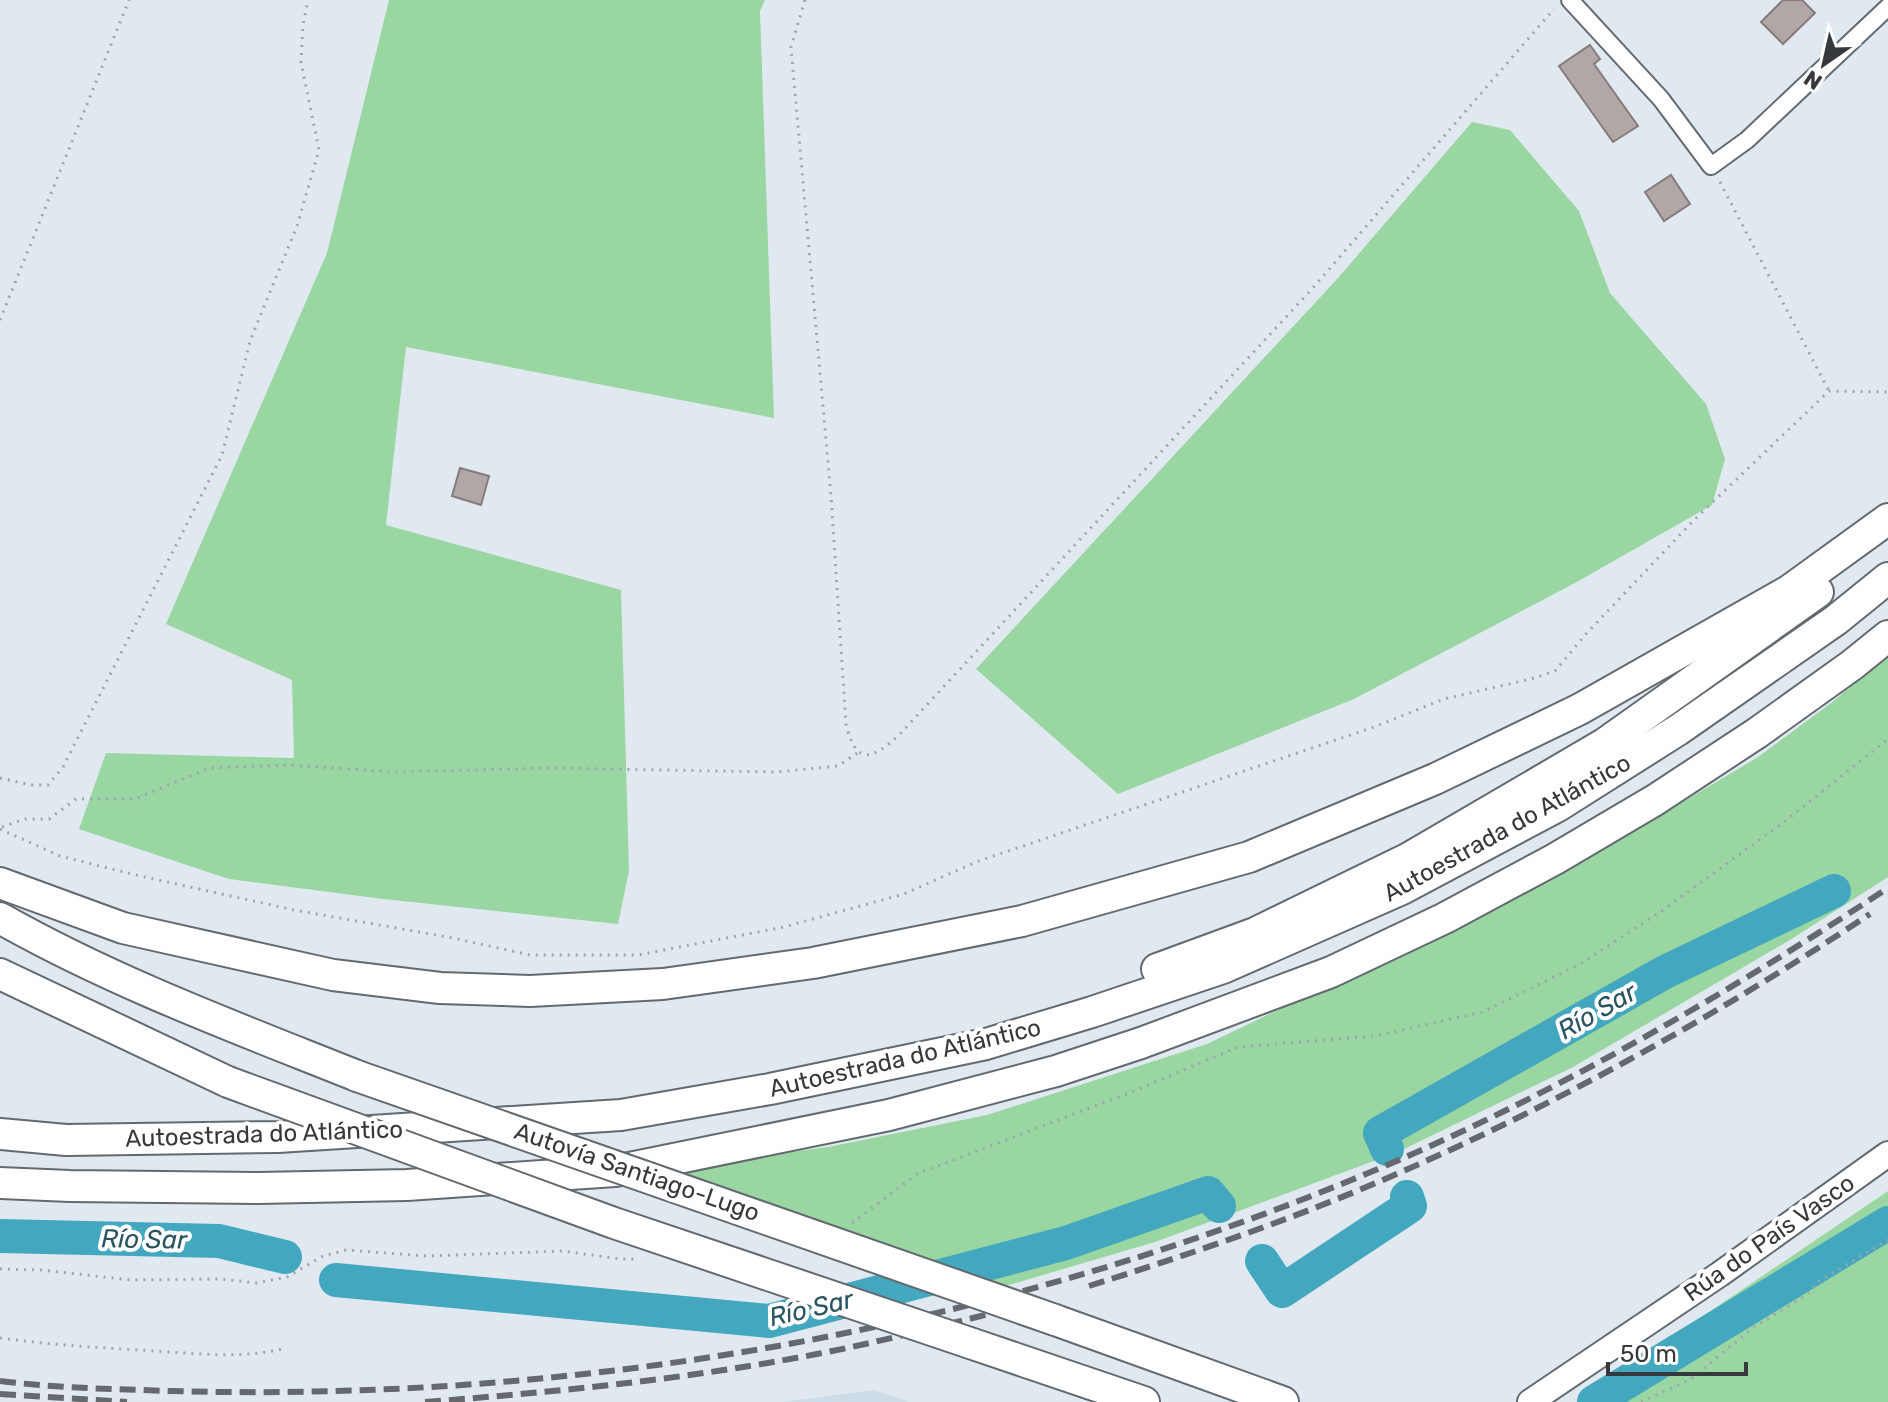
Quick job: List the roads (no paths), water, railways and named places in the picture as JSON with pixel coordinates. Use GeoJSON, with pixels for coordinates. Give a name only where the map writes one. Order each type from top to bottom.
{"type":"FeatureCollection","features":[{"type":"Feature","properties":{"kind":"highway"},"geometry":{"type":"LineString","coordinates":[[0,883],[123,928],[333,975],[440,988],[530,991],[663,984],[813,963],[1022,921],[1249,857],[1435,779],[1580,709],[1790,590],[1888,519]]}},
{"type":"Feature","properties":{"kind":"highway"},"geometry":{"type":"LineString","coordinates":[[915,1057],[1255,933],[1409,858],[1604,744],[1786,617],[1888,536]]}},
{"type":"Feature","properties":{"kind":"highway","name":"Autoestrada do Atlántico"},"geometry":{"type":"LineString","coordinates":[[0,1134],[66,1140],[278,1137],[621,1115],[770,1089],[986,1044],[1223,968],[1402,889],[1558,806],[1678,730],[1836,620],[1888,578]]}},
{"type":"Feature","properties":{"kind":"highway","name":"Autoestrada do Atlántico"},"geometry":{"type":"LineString","coordinates":[[0,1183],[258,1188],[407,1185],[615,1171],[889,1115],[1056,1071],[1141,1043],[1331,972],[1445,918],[1555,859],[1655,800],[1757,733],[1888,636]]}},
{"type":"Feature","properties":{"kind":"highway","name":"Autovía Santiago-Lugo"},"geometry":{"type":"LineString","coordinates":[[0,918],[37,939],[206,1015],[357,1076],[1283,1402]]}},
{"type":"Feature","properties":{"kind":"highway"},"geometry":{"type":"LineString","coordinates":[[0,974],[228,1082],[614,1223],[1144,1402]]}},
{"type":"Feature","properties":{"kind":"street"},"geometry":{"type":"LineString","coordinates":[[1570,0],[1661,99],[1711,166],[1747,140],[1888,7]]}},
{"type":"Feature","properties":{"kind":"street","name":"Rúa do País Vasco"},"geometry":{"type":"LineString","coordinates":[[1530,1402],[1720,1274],[1888,1154]]}},
{"type":"Feature","properties":{"kind":"waterway","name":"Río Sar"},"geometry":{"type":"LineString","coordinates":[[1387,1149],[1380,1133],[1665,972],[1834,891]]}},
{"type":"Feature","properties":{"kind":"waterway","name":"Río Sar"},"geometry":{"type":"LineString","coordinates":[[336,1280],[769,1321],[1066,1243],[1208,1193],[1219,1206]]}},
{"type":"Feature","properties":{"kind":"waterway","name":"Río Sar"},"geometry":{"type":"LineString","coordinates":[[1262,1261],[1282,1291],[1410,1206],[1407,1197]]}},
{"type":"Feature","properties":{"kind":"waterway"},"geometry":{"type":"LineString","coordinates":[[1594,1402],[1888,1223]]}},
{"type":"Feature","properties":{"kind":"waterway","name":"Río Sar"},"geometry":{"type":"LineString","coordinates":[[0,1236],[219,1241],[285,1257]]}},
{"type":"Feature","properties":{"kind":"railway"},"geometry":{"type":"LineString","coordinates":[[0,1381],[170,1391],[320,1391],[470,1384],[620,1370],[768,1348],[915,1318],[1060,1281],[1203,1236],[1344,1183],[1485,1120],[1555,1086],[1691,1011],[1888,888]]}},
{"type":"Feature","properties":{"kind":"railway"},"geometry":{"type":"LineString","coordinates":[[1089,1286],[1290,1217],[1468,1142],[1586,1083],[1702,1019],[1870,914]]}},
{"type":"Feature","properties":{"kind":"railway"},"geometry":{"type":"LineString","coordinates":[[425,1402],[573,1389],[720,1371],[839,1350],[989,1314]]}},
{"type":"Feature","properties":{"kind":"railway"},"geometry":{"type":"LineString","coordinates":[[0,1394],[127,1402]]}}]}
